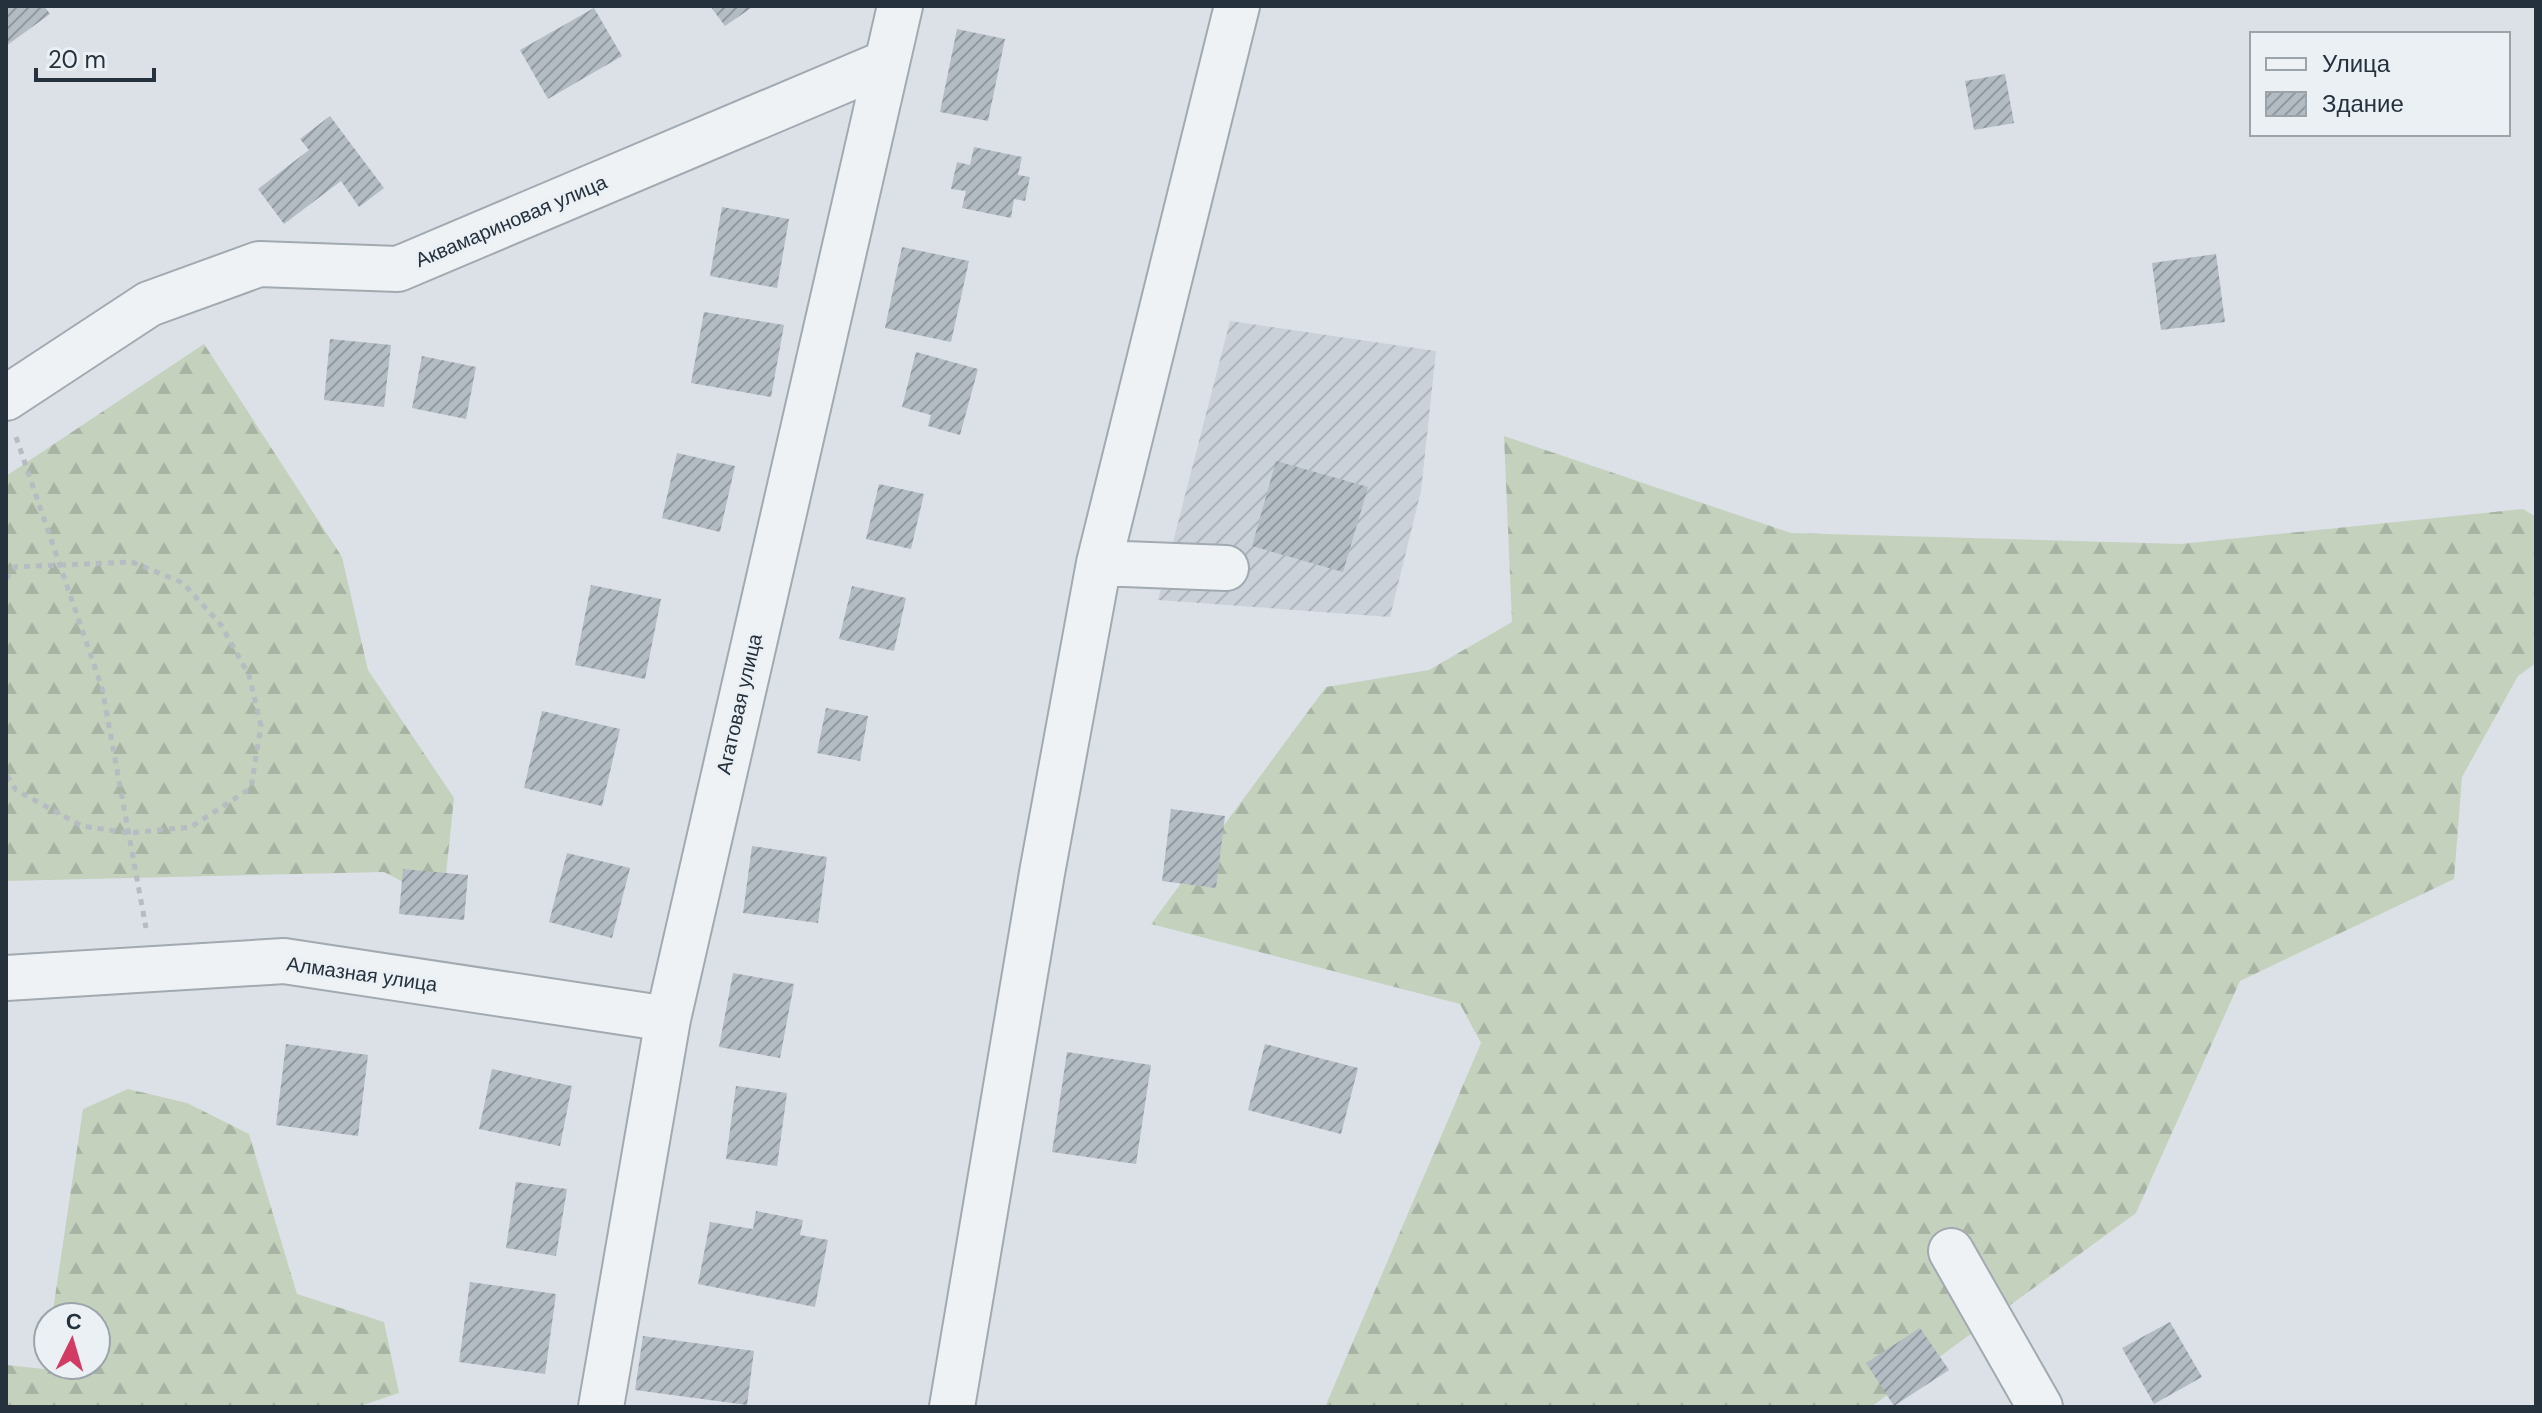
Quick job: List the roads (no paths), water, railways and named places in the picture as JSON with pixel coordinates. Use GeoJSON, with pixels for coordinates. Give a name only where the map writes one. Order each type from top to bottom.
{"type":"FeatureCollection","features":[{"type":"Feature","properties":{"kind":"street","name":"Агатовая улица"},"geometry":{"type":"LineString","coordinates":[[601,1407],[668,1019],[900,6]]}},
{"type":"Feature","properties":{"kind":"street"},"geometry":{"type":"LineString","coordinates":[[952,1407],[1042,873],[1099,563],[1237,6]]}},
{"type":"Feature","properties":{"kind":"street","name":"Аквамариновая улица"},"geometry":{"type":"LineString","coordinates":[[8,410],[149,304],[259,264],[398,269],[885,63]]}},
{"type":"Feature","properties":{"kind":"street"},"geometry":{"type":"LineString","coordinates":[[1099,563],[1226,568]]}},
{"type":"Feature","properties":{"kind":"street","name":"Алмазная улица"},"geometry":{"type":"LineString","coordinates":[[6,978],[284,961],[668,1019]]}},
{"type":"Feature","properties":{"kind":"street"},"geometry":{"type":"LineString","coordinates":[[1951,1251],[2040,1407]]}}]}
